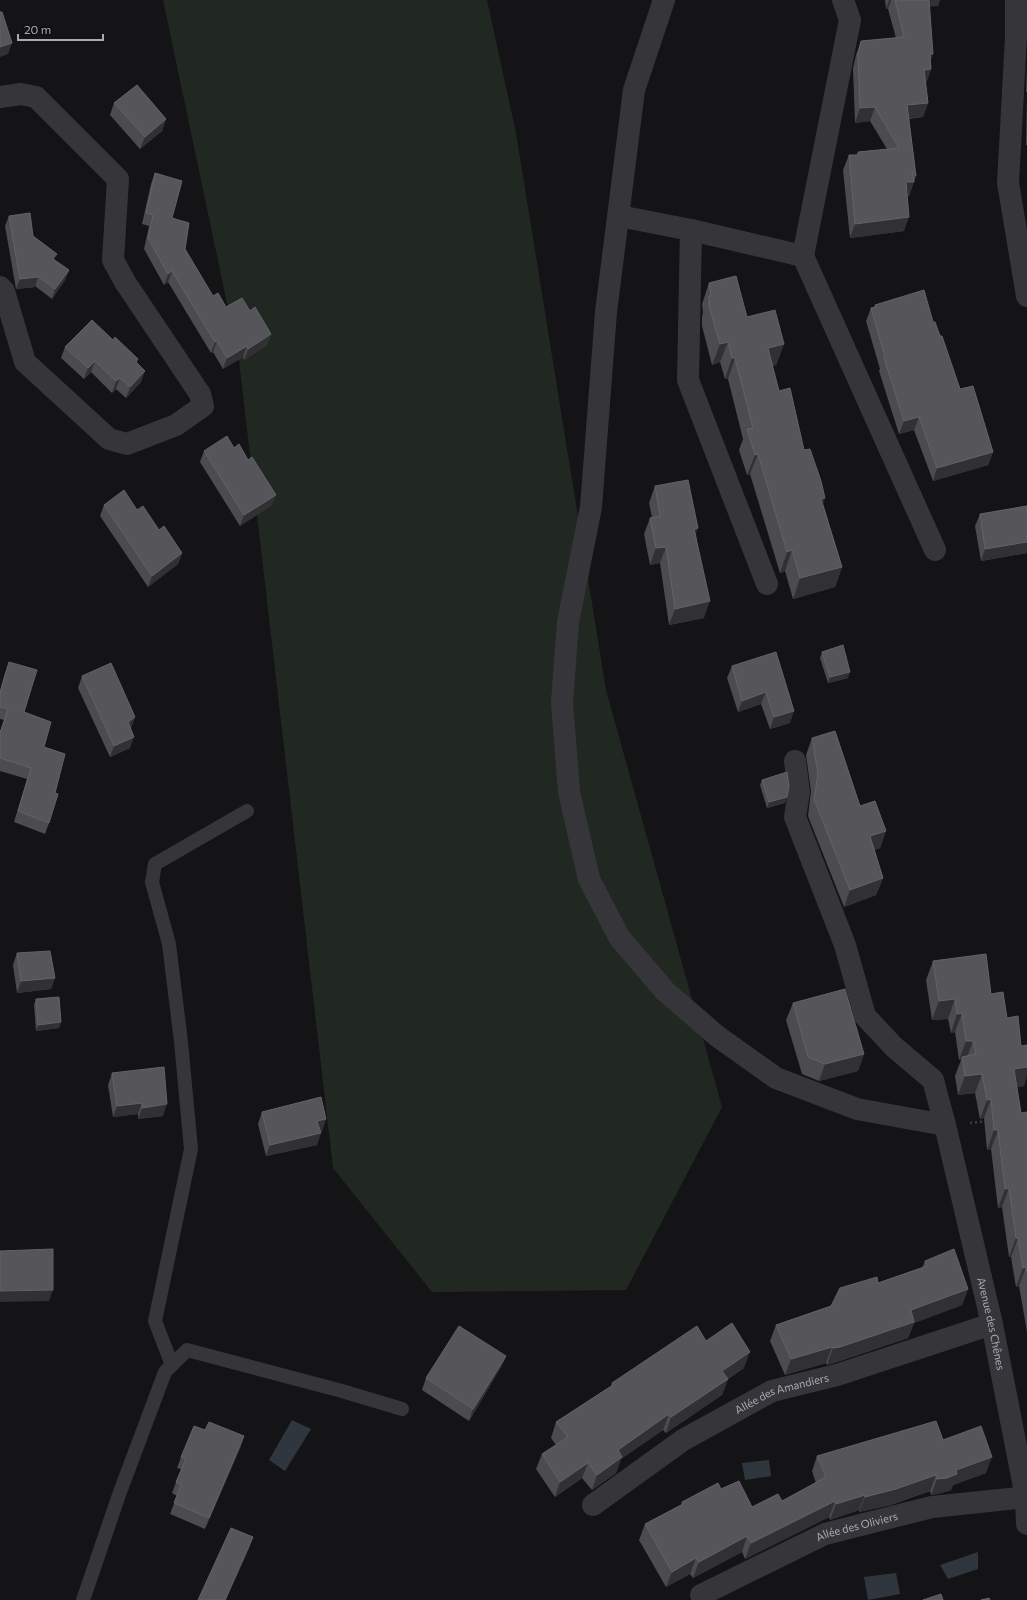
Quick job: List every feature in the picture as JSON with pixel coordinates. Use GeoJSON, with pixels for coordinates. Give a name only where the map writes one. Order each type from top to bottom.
{"type":"FeatureCollection","features":[{"type":"Feature","properties":{"kind":"street"},"geometry":{"type":"LineString","coordinates":[[664,0],[634,90],[606,312],[591,507],[568,622],[562,702],[569,792],[589,879],[619,937],[665,991],[717,1036],[776,1078],[856,1109],[946,1125]]}},
{"type":"Feature","properties":{"kind":"street"},"geometry":{"type":"LineString","coordinates":[[843,0],[850,20],[803,256],[935,550]]}},
{"type":"Feature","properties":{"kind":"street"},"geometry":{"type":"LineString","coordinates":[[1016,0],[1016,37],[1008,183],[1027,296]]}},
{"type":"Feature","properties":{"kind":"street"},"geometry":{"type":"LineString","coordinates":[[0,97],[21,94],[36,96],[118,180],[113,260],[125,282],[200,394],[203,406],[176,425],[127,444],[109,439],[25,362],[4,291],[0,287]]}},
{"type":"Feature","properties":{"kind":"street"},"geometry":{"type":"LineString","coordinates":[[618,216],[691,230],[803,256]]}},
{"type":"Feature","properties":{"kind":"street"},"geometry":{"type":"LineString","coordinates":[[691,230],[688,380],[767,584]]}},
{"type":"Feature","properties":{"kind":"street","name":"Avenue des Chênes"},"geometry":{"type":"LineString","coordinates":[[795,761],[800,792],[795,816],[844,945],[865,1016],[894,1047],[933,1080],[946,1125],[992,1324],[1027,1497],[1027,1524]]}},
{"type":"Feature","properties":{"kind":"street","name":"Allée des Amandiers"},"geometry":{"type":"LineString","coordinates":[[593,1505],[683,1440],[772,1391],[837,1375],[992,1324]]}},
{"type":"Feature","properties":{"kind":"street","name":"Allée des Oliviers"},"geometry":{"type":"LineString","coordinates":[[701,1595],[825,1534],[932,1506],[1027,1497]]}},
{"type":"Feature","properties":{"kind":"lane"},"geometry":{"type":"LineString","coordinates":[[172,1365],[155,1321],[191,1149],[181,1042],[169,944],[152,882],[155,864],[246,811]]}},
{"type":"Feature","properties":{"kind":"lane"},"geometry":{"type":"LineString","coordinates":[[83,1600],[120,1492],[165,1372],[187,1350],[342,1391],[402,1409]]}},
{"type":"Feature","properties":{"kind":"path"},"geometry":{"type":"LineString","coordinates":[[946,1125],[990,1121]]}},
{"type":"Feature","properties":{"kind":"shaded area"},"geometry":{"type":"Polygon","coordinates":[[[163,0],[487,0],[516,133],[606,690],[722,1107],[626,1290],[432,1292],[333,1168],[239,360],[163,0]]]}},
{"type":"Feature","properties":{"kind":"shaded area"},"geometry":{"type":"Polygon","coordinates":[[[292,1420],[311,1429],[285,1471],[269,1460],[292,1420]]]}},
{"type":"Feature","properties":{"kind":"shaded area"},"geometry":{"type":"Polygon","coordinates":[[[769,1460],[771,1476],[745,1480],[742,1463],[769,1460]]]}},
{"type":"Feature","properties":{"kind":"shaded area"},"geometry":{"type":"Polygon","coordinates":[[[978,1552],[978,1569],[948,1579],[940,1565],[978,1552]]]}},
{"type":"Feature","properties":{"kind":"shaded area"},"geometry":{"type":"Polygon","coordinates":[[[896,1573],[900,1594],[868,1600],[864,1577],[896,1573]]]}},
{"type":"Feature","properties":{"kind":"building"},"geometry":{"type":"Polygon","coordinates":[[[895,0],[929,0],[933,54],[930,54],[931,69],[924,70],[928,103],[907,105],[916,176],[912,171],[914,182],[906,182],[909,217],[855,224],[849,155],[858,155],[858,152],[899,148],[875,107],[860,108],[858,54],[861,41],[904,37],[895,0]]]}},
{"type":"Feature","properties":{"kind":"building"},"geometry":{"type":"Polygon","coordinates":[[[0,12],[2,12],[12,43],[0,47],[0,12]]]}},
{"type":"Feature","properties":{"kind":"building"},"geometry":{"type":"Polygon","coordinates":[[[137,85],[166,119],[145,137],[114,103],[137,85]]]}},
{"type":"Feature","properties":{"kind":"building"},"geometry":{"type":"Polygon","coordinates":[[[155,173],[182,181],[172,218],[189,223],[185,249],[213,296],[218,293],[226,307],[242,298],[250,311],[255,307],[271,334],[248,349],[247,346],[227,358],[217,341],[215,342],[172,271],[168,274],[148,238],[153,215],[146,213],[155,173]]]}},
{"type":"Feature","properties":{"kind":"building"},"geometry":{"type":"Polygon","coordinates":[[[30,213],[33,236],[57,254],[53,259],[69,270],[55,289],[38,276],[20,279],[9,216],[30,213]]]}},
{"type":"Feature","properties":{"kind":"building"},"geometry":{"type":"Polygon","coordinates":[[[736,276],[747,317],[775,310],[784,344],[768,348],[779,391],[790,388],[804,450],[810,449],[821,481],[825,498],[821,499],[842,567],[800,578],[792,550],[787,552],[758,454],[755,455],[747,429],[753,428],[735,358],[732,358],[728,342],[720,344],[709,306],[709,296],[711,296],[709,283],[736,276]]]}},
{"type":"Feature","properties":{"kind":"building"},"geometry":{"type":"Polygon","coordinates":[[[924,290],[933,322],[935,322],[940,336],[942,336],[960,389],[973,386],[993,452],[937,468],[919,417],[904,421],[884,358],[885,357],[871,308],[876,307],[875,305],[924,290]]]}},
{"type":"Feature","properties":{"kind":"building"},"geometry":{"type":"Polygon","coordinates":[[[92,320],[113,340],[115,337],[138,359],[136,362],[145,371],[130,387],[120,378],[116,381],[95,361],[88,368],[65,347],[92,320]]]}},
{"type":"Feature","properties":{"kind":"building"},"geometry":{"type":"Polygon","coordinates":[[[227,436],[234,448],[239,444],[248,460],[252,457],[276,495],[244,515],[204,451],[227,436]]]}},
{"type":"Feature","properties":{"kind":"building"},"geometry":{"type":"Polygon","coordinates":[[[688,480],[698,528],[694,529],[710,601],[675,609],[666,547],[656,548],[650,518],[660,516],[655,486],[688,480]]]}},
{"type":"Feature","properties":{"kind":"building"},"geometry":{"type":"Polygon","coordinates":[[[124,490],[137,510],[143,506],[159,530],[164,526],[182,553],[152,576],[104,505],[124,490]]]}},
{"type":"Feature","properties":{"kind":"building"},"geometry":{"type":"Polygon","coordinates":[[[1027,506],[1027,542],[985,549],[980,514],[1027,506]]]}},
{"type":"Feature","properties":{"kind":"building"},"geometry":{"type":"Polygon","coordinates":[[[843,645],[850,672],[830,677],[822,652],[843,645]]]}},
{"type":"Feature","properties":{"kind":"building"},"geometry":{"type":"Polygon","coordinates":[[[776,652],[794,711],[774,717],[766,692],[742,701],[732,666],[776,652]]]}},
{"type":"Feature","properties":{"kind":"building"},"geometry":{"type":"Polygon","coordinates":[[[9,662],[37,670],[24,712],[51,722],[44,747],[65,754],[55,793],[58,794],[49,823],[18,811],[31,768],[0,758],[0,733],[8,709],[0,707],[0,693],[9,662]]]}},
{"type":"Feature","properties":{"kind":"building"},"geometry":{"type":"Polygon","coordinates":[[[111,663],[135,717],[128,722],[134,737],[114,746],[82,676],[111,663]]]}},
{"type":"Feature","properties":{"kind":"building"},"geometry":{"type":"Polygon","coordinates":[[[835,731],[860,806],[875,801],[886,831],[870,836],[883,878],[850,890],[814,799],[818,774],[812,738],[835,731]]]}},
{"type":"Feature","properties":{"kind":"building"},"geometry":{"type":"Polygon","coordinates":[[[787,772],[789,786],[787,797],[769,802],[762,780],[787,772]]]}},
{"type":"Feature","properties":{"kind":"building"},"geometry":{"type":"Polygon","coordinates":[[[50,951],[55,978],[21,981],[17,953],[50,951]]]}},
{"type":"Feature","properties":{"kind":"building"},"geometry":{"type":"Polygon","coordinates":[[[986,954],[991,994],[1003,992],[1007,1018],[1018,1016],[1021,1046],[1027,1045],[1027,1067],[1014,1069],[1021,1113],[1027,1112],[1027,1272],[1026,1267],[1023,1268],[1018,1238],[1016,1238],[1009,1188],[1005,1189],[998,1130],[994,1130],[991,1099],[987,1100],[982,1074],[965,1076],[962,1057],[976,1054],[973,1041],[966,1041],[962,1013],[957,1014],[955,999],[939,1001],[933,961],[986,954]]]}},
{"type":"Feature","properties":{"kind":"building"},"geometry":{"type":"Polygon","coordinates":[[[845,989],[864,1054],[825,1064],[808,1057],[793,1003],[845,989]]]}},
{"type":"Feature","properties":{"kind":"building"},"geometry":{"type":"Polygon","coordinates":[[[59,997],[61,1022],[38,1025],[36,999],[59,997]]]}},
{"type":"Feature","properties":{"kind":"building"},"geometry":{"type":"Polygon","coordinates":[[[164,1067],[167,1104],[142,1108],[142,1103],[117,1106],[112,1073],[164,1067]]]}},
{"type":"Feature","properties":{"kind":"building"},"geometry":{"type":"Polygon","coordinates":[[[321,1097],[326,1119],[317,1121],[321,1133],[270,1145],[262,1112],[321,1097]]]}},
{"type":"Feature","properties":{"kind":"building"},"geometry":{"type":"Polygon","coordinates":[[[53,1249],[53,1290],[0,1291],[0,1251],[53,1249]]]}},
{"type":"Feature","properties":{"kind":"building"},"geometry":{"type":"Polygon","coordinates":[[[954,1249],[968,1289],[911,1310],[914,1322],[840,1347],[832,1347],[791,1359],[776,1325],[831,1306],[840,1288],[877,1277],[878,1283],[927,1266],[925,1261],[954,1249]]]}},
{"type":"Feature","properties":{"kind":"building"},"geometry":{"type":"Polygon","coordinates":[[[732,1323],[750,1352],[722,1371],[728,1379],[671,1417],[669,1414],[618,1450],[622,1457],[597,1475],[588,1463],[560,1482],[542,1454],[568,1437],[556,1422],[613,1385],[612,1383],[697,1326],[706,1341],[732,1323]]]}},
{"type":"Feature","properties":{"kind":"building"},"geometry":{"type":"Polygon","coordinates":[[[459,1326],[506,1356],[473,1409],[426,1378],[459,1326]]]}},
{"type":"Feature","properties":{"kind":"building"},"geometry":{"type":"Polygon","coordinates":[[[936,1421],[943,1440],[981,1426],[992,1457],[956,1470],[957,1474],[947,1478],[937,1479],[936,1475],[896,1489],[865,1497],[865,1495],[836,1504],[835,1501],[751,1543],[747,1536],[699,1562],[696,1558],[672,1572],[645,1524],[718,1483],[721,1489],[739,1481],[752,1507],[778,1494],[782,1501],[826,1477],[817,1456],[936,1421]]]}},
{"type":"Feature","properties":{"kind":"building"},"geometry":{"type":"Polygon","coordinates":[[[209,1422],[244,1436],[209,1518],[174,1503],[181,1485],[176,1482],[186,1459],[181,1457],[194,1426],[205,1430],[209,1422]]]}},
{"type":"Feature","properties":{"kind":"building"},"geometry":{"type":"Polygon","coordinates":[[[231,1528],[253,1537],[225,1600],[198,1600],[231,1528]]]}},
{"type":"Feature","properties":{"kind":"building"},"geometry":{"type":"Polygon","coordinates":[[[941,1594],[943,1600],[923,1600],[941,1594]]]}}]}
